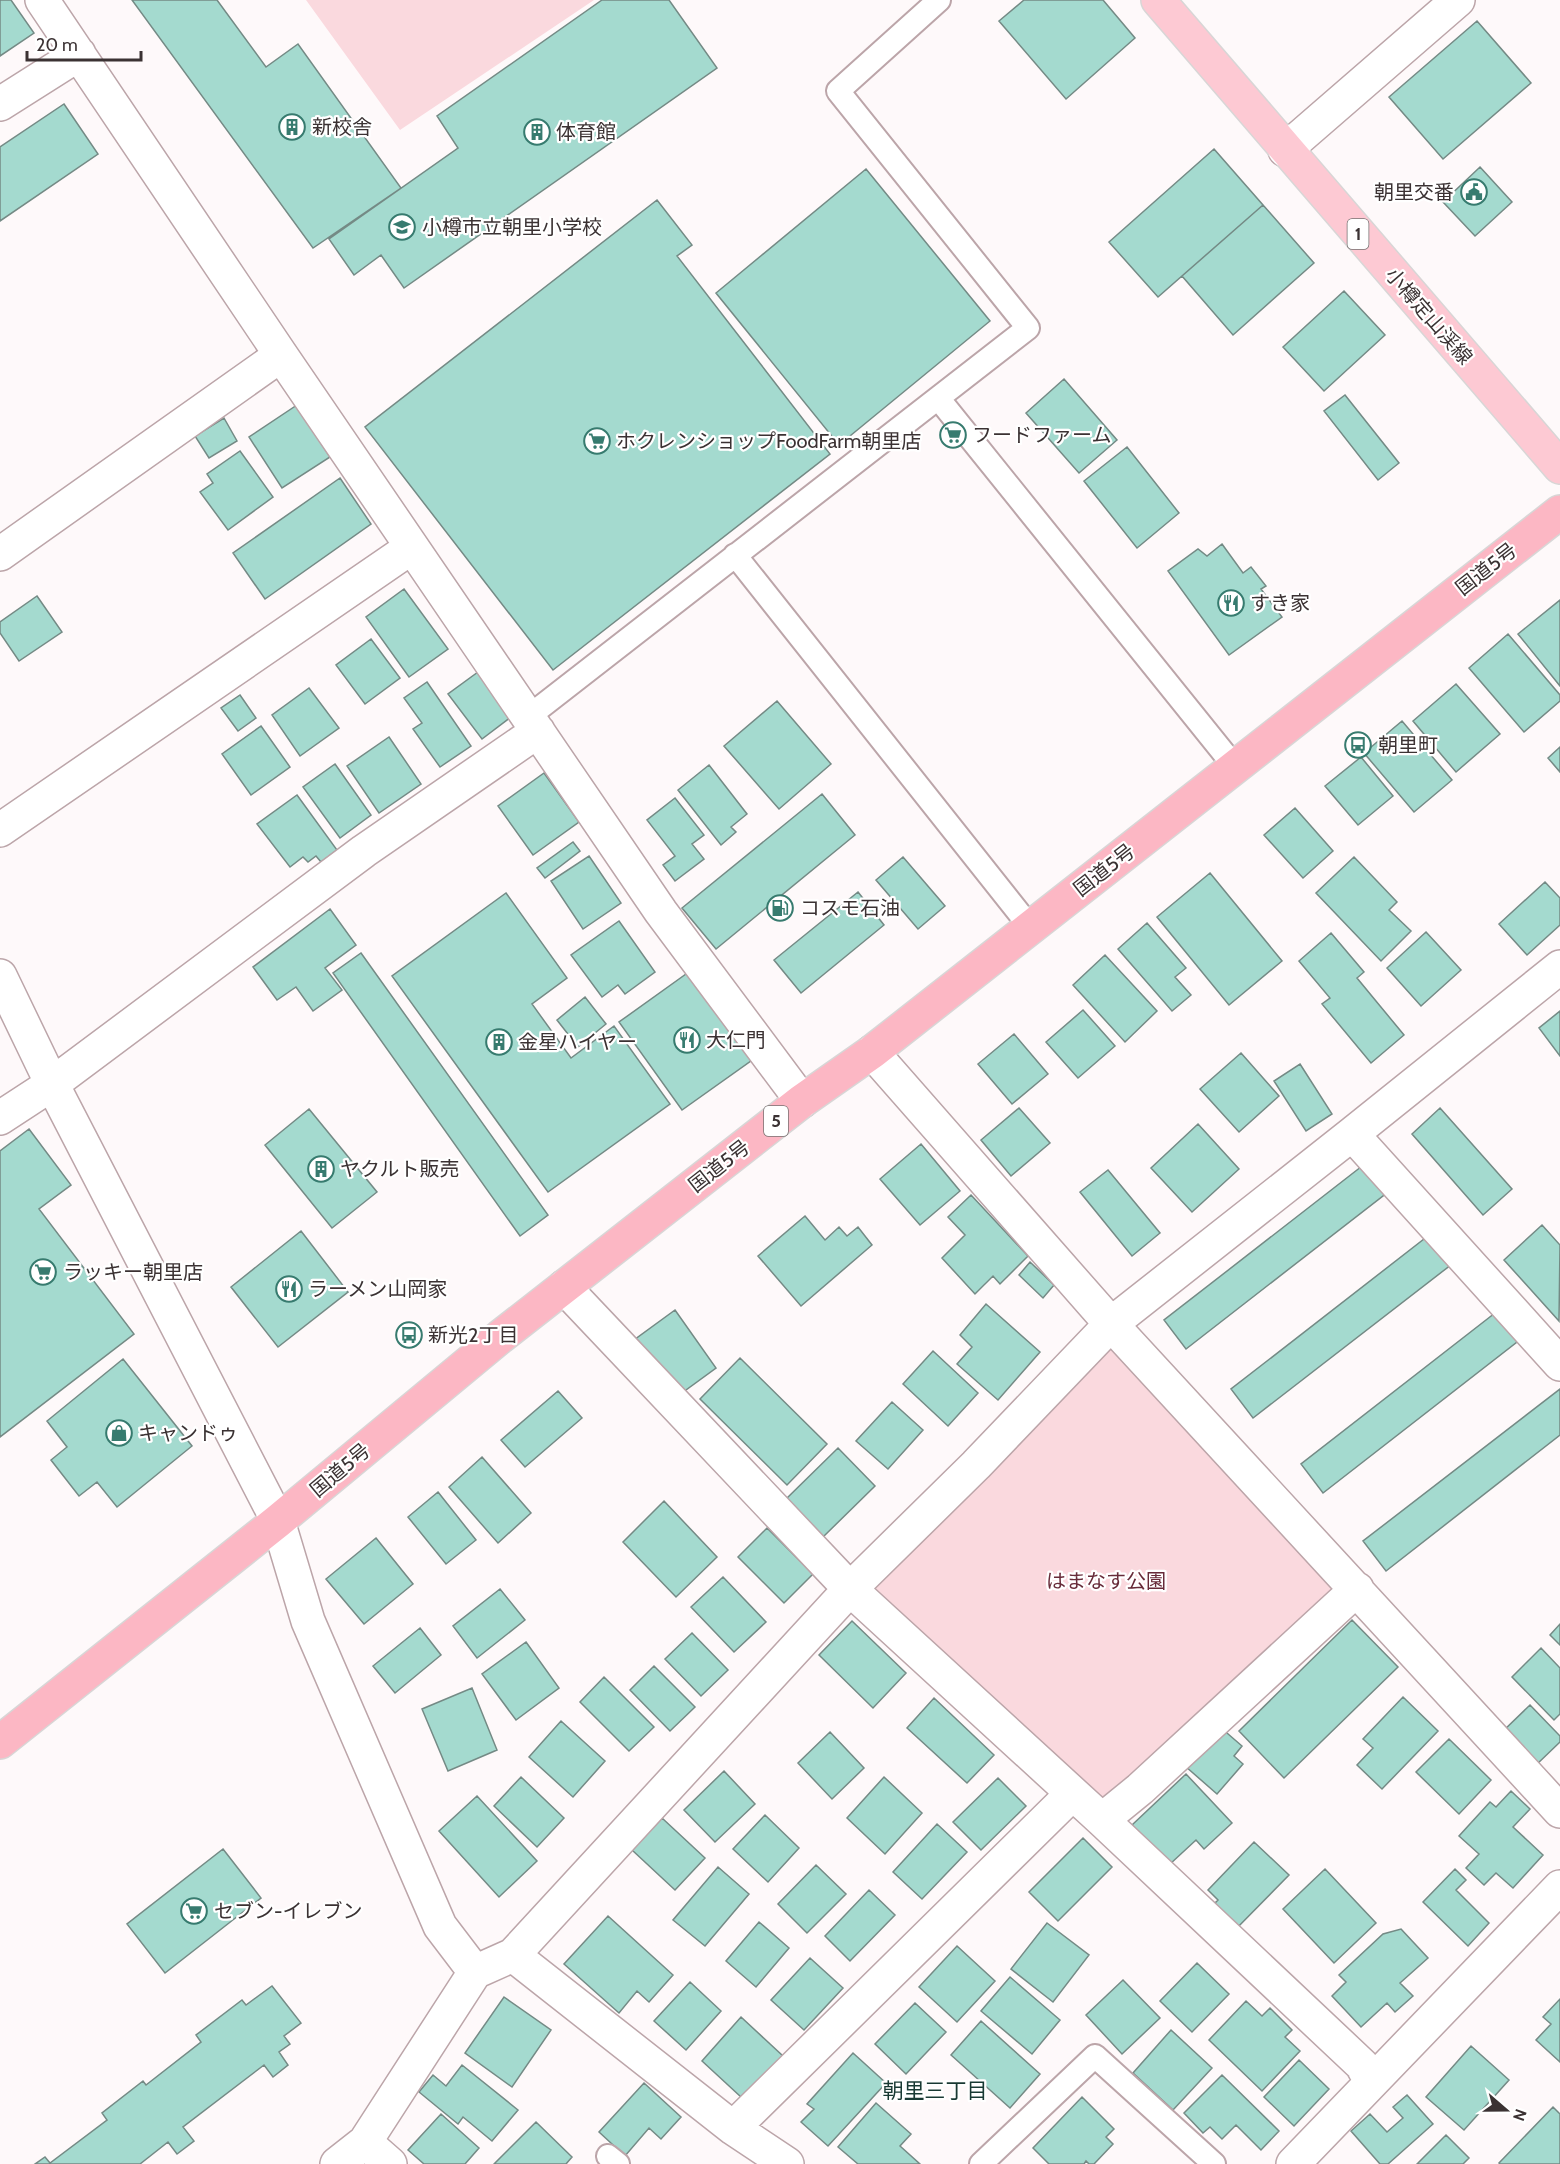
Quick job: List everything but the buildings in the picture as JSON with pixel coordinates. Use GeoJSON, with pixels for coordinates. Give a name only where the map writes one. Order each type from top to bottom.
{"type":"FeatureCollection","features":[{"type":"Feature","properties":{"kind":"highway","name":"国道5号"},"geometry":{"type":"LineString","coordinates":[[0,1742],[278,1521],[500,1337],[802,1101],[872,1052],[1560,512]]}},
{"type":"Feature","properties":{"kind":"main road","name":"小樽定山渓線"},"geometry":{"type":"LineString","coordinates":[[1158,0],[1560,467]]}},
{"type":"Feature","properties":{"kind":"street"},"geometry":{"type":"LineString","coordinates":[[42,0],[281,356],[661,912],[802,1101]]}},
{"type":"Feature","properties":{"kind":"street"},"geometry":{"type":"LineString","coordinates":[[1285,150],[1458,0]]}},
{"type":"Feature","properties":{"kind":"street"},"geometry":{"type":"LineString","coordinates":[[0,105],[79,54]]}},
{"type":"Feature","properties":{"kind":"street"},"geometry":{"type":"LineString","coordinates":[[0,554],[281,356]]}},
{"type":"Feature","properties":{"kind":"street"},"geometry":{"type":"LineString","coordinates":[[0,830],[412,547]]}},
{"type":"Feature","properties":{"kind":"street"},"geometry":{"type":"LineString","coordinates":[[0,1118],[52,1084],[533,724]]}},
{"type":"Feature","properties":{"kind":"street"},"geometry":{"type":"LineString","coordinates":[[337,2164],[365,2142],[475,1972],[513,1955],[850,1589],[976,1465],[1111,1324],[1560,967]]}},
{"type":"Feature","properties":{"kind":"street"},"geometry":{"type":"LineString","coordinates":[[0,976],[52,1084],[278,1521],[308,1621],[435,1915],[440,1926],[475,1972]]}},
{"type":"Feature","properties":{"kind":"street"},"geometry":{"type":"LineString","coordinates":[[872,1052],[1111,1324],[1560,1811]]}},
{"type":"Feature","properties":{"kind":"street"},"geometry":{"type":"LineString","coordinates":[[1352,1134],[1560,1364]]}},
{"type":"Feature","properties":{"kind":"street"},"geometry":{"type":"LineString","coordinates":[[564,1287],[850,1589],[1102,1820],[1362,2065],[1371,2082]]}},
{"type":"Feature","properties":{"kind":"street"},"geometry":{"type":"LineString","coordinates":[[1102,1820],[1140,1789],[1357,1589]]}},
{"type":"Feature","properties":{"kind":"street"},"geometry":{"type":"LineString","coordinates":[[734,2128],[1072,1794]]}},
{"type":"Feature","properties":{"kind":"street"},"geometry":{"type":"LineString","coordinates":[[1293,2164],[1560,1887]]}},
{"type":"Feature","properties":{"kind":"street"},"geometry":{"type":"LineString","coordinates":[[513,1955],[734,2128],[787,2164]]}},
{"type":"Feature","properties":{"kind":"street"},"geometry":{"type":"LineString","coordinates":[[365,2142],[390,2164]]}},
{"type":"Feature","properties":{"kind":"lane"},"geometry":{"type":"LineString","coordinates":[[533,724],[735,555],[1029,328],[838,92],[939,0]]}},
{"type":"Feature","properties":{"kind":"lane"},"geometry":{"type":"LineString","coordinates":[[938,398],[1235,767]]}},
{"type":"Feature","properties":{"kind":"lane"},"geometry":{"type":"LineString","coordinates":[[735,555],[1031,927]]}},
{"type":"Feature","properties":{"kind":"lane"},"geometry":{"type":"LineString","coordinates":[[981,2164],[1095,2056],[1214,2164]]}},
{"type":"Feature","properties":{"kind":"green space"},"geometry":{"type":"Polygon","coordinates":[[[306,0],[594,0],[400,130],[306,0]]]}},
{"type":"Feature","properties":{"kind":"green space","name":"はまなす公園"},"geometry":{"type":"Polygon","coordinates":[[[1108,1340],[1339,1591],[1107,1806],[869,1588],[1108,1340]]]}},
{"type":"Feature","properties":{"kind":"place","name":"新校舎"},"geometry":{"type":"Point","coordinates":[292,127]}},
{"type":"Feature","properties":{"kind":"place","name":"体育館"},"geometry":{"type":"Point","coordinates":[537,132]}},
{"type":"Feature","properties":{"kind":"place","name":"朝里交番"},"geometry":{"type":"Point","coordinates":[1474,192]}},
{"type":"Feature","properties":{"kind":"place","name":"小樽市立朝里小学校"},"geometry":{"type":"Point","coordinates":[402,227]}},
{"type":"Feature","properties":{"kind":"place","name":"フードファーム"},"geometry":{"type":"Point","coordinates":[953,435]}},
{"type":"Feature","properties":{"kind":"place","name":"ホクレンショップFoodFarm朝里店"},"geometry":{"type":"Point","coordinates":[597,441]}},
{"type":"Feature","properties":{"kind":"place","name":"すき家"},"geometry":{"type":"Point","coordinates":[1231,603]}},
{"type":"Feature","properties":{"kind":"place","name":"朝里町"},"geometry":{"type":"Point","coordinates":[1358,745]}},
{"type":"Feature","properties":{"kind":"place","name":"コスモ石油"},"geometry":{"type":"Point","coordinates":[780,908]}},
{"type":"Feature","properties":{"kind":"place","name":"大仁門"},"geometry":{"type":"Point","coordinates":[687,1040]}},
{"type":"Feature","properties":{"kind":"place","name":"金星ハイヤー"},"geometry":{"type":"Point","coordinates":[499,1042]}},
{"type":"Feature","properties":{"kind":"place","name":"ヤクルト販売"},"geometry":{"type":"Point","coordinates":[321,1169]}},
{"type":"Feature","properties":{"kind":"place","name":"ラッキー朝里店"},"geometry":{"type":"Point","coordinates":[43,1272]}},
{"type":"Feature","properties":{"kind":"place","name":"ラーメン山岡家"},"geometry":{"type":"Point","coordinates":[289,1289]}},
{"type":"Feature","properties":{"kind":"place","name":"新光2丁目"},"geometry":{"type":"Point","coordinates":[409,1335]}},
{"type":"Feature","properties":{"kind":"place","name":"キャンドゥ"},"geometry":{"type":"Point","coordinates":[119,1433]}},
{"type":"Feature","properties":{"kind":"place","name":"セブン-イレブン"},"geometry":{"type":"Point","coordinates":[194,1911]}},
{"type":"Feature","properties":{"kind":"district","name":"朝里三丁目"},"geometry":{"type":"Point","coordinates":[935,2091]}}]}
